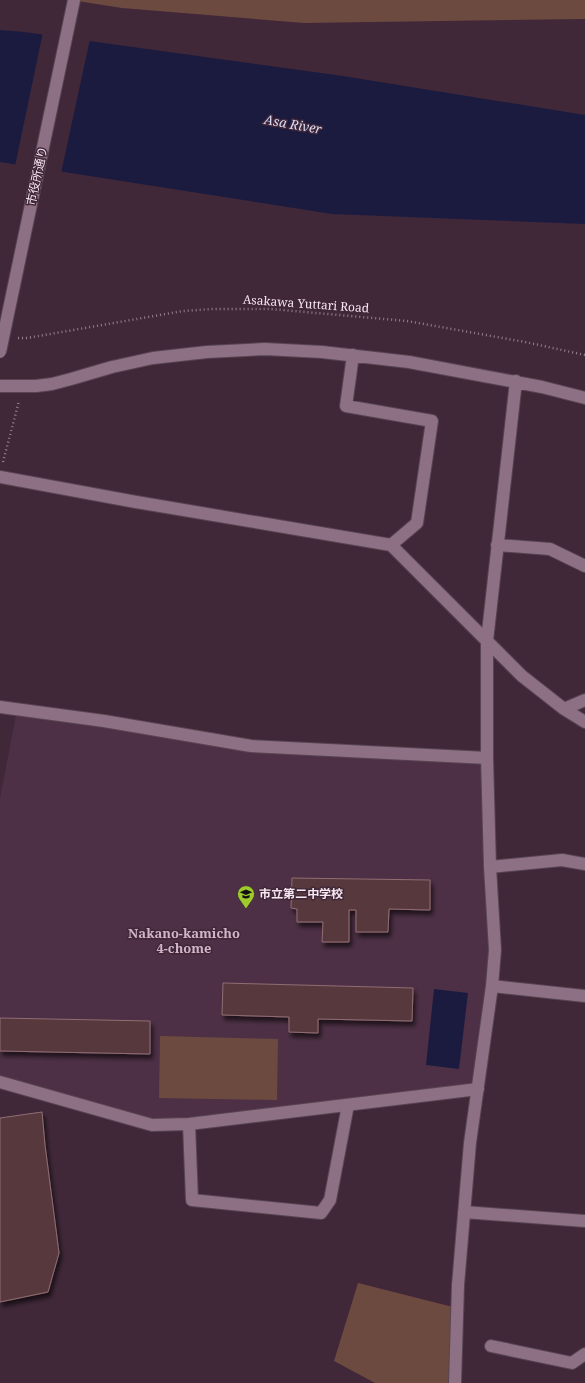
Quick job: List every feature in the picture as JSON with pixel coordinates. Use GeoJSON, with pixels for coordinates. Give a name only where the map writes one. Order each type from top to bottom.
{"type":"FeatureCollection","features":[{"type":"Feature","properties":{"kind":"street","name":"市役所通り"},"geometry":{"type":"LineString","coordinates":[[0,352],[74,0]]}},
{"type":"Feature","properties":{"kind":"street"},"geometry":{"type":"LineString","coordinates":[[0,386],[46,385],[132,362],[153,358],[207,352],[265,349],[353,355],[409,362],[516,381],[585,398]]}},
{"type":"Feature","properties":{"kind":"street"},"geometry":{"type":"LineString","coordinates":[[353,355],[346,406],[432,421],[418,523],[391,545]]}},
{"type":"Feature","properties":{"kind":"street"},"geometry":{"type":"LineString","coordinates":[[455,1383],[458,1285],[470,1143],[492,986],[495,950],[490,867],[487,758],[487,641],[516,381]]}},
{"type":"Feature","properties":{"kind":"street"},"geometry":{"type":"LineString","coordinates":[[0,477],[136,502],[391,545],[522,676],[564,709],[585,722]]}},
{"type":"Feature","properties":{"kind":"street"},"geometry":{"type":"LineString","coordinates":[[498,545],[550,549],[585,566]]}},
{"type":"Feature","properties":{"kind":"street"},"geometry":{"type":"LineString","coordinates":[[564,709],[585,700]]}},
{"type":"Feature","properties":{"kind":"street"},"geometry":{"type":"LineString","coordinates":[[0,707],[104,721],[251,746],[487,758]]}},
{"type":"Feature","properties":{"kind":"street"},"geometry":{"type":"LineString","coordinates":[[490,867],[562,860],[585,864]]}},
{"type":"Feature","properties":{"kind":"street"},"geometry":{"type":"LineString","coordinates":[[492,986],[585,996]]}},
{"type":"Feature","properties":{"kind":"street"},"geometry":{"type":"LineString","coordinates":[[0,1082],[152,1125],[189,1124],[348,1106],[478,1088]]}},
{"type":"Feature","properties":{"kind":"street"},"geometry":{"type":"LineString","coordinates":[[189,1124],[192,1200],[321,1213],[330,1200],[348,1106]]}},
{"type":"Feature","properties":{"kind":"street"},"geometry":{"type":"LineString","coordinates":[[464,1212],[585,1221]]}},
{"type":"Feature","properties":{"kind":"street"},"geometry":{"type":"LineString","coordinates":[[491,1346],[572,1363],[585,1354]]}},
{"type":"Feature","properties":{"kind":"path","name":"Asakawa Yuttari Road"},"geometry":{"type":"LineString","coordinates":[[13,338],[26,338],[58,331],[184,311],[213,309],[271,309],[407,321],[525,342],[585,355]]}},
{"type":"Feature","properties":{"kind":"path"},"geometry":{"type":"LineString","coordinates":[[4,460],[20,399]]}},
{"type":"Feature","properties":{"kind":"shaded area"},"geometry":{"type":"Polygon","coordinates":[[[71,0],[585,0],[585,19],[304,23],[122,8],[71,0]]]}},
{"type":"Feature","properties":{"kind":"shaded area","name":"市立第二中学校"},"geometry":{"type":"Polygon","coordinates":[[[17,710],[251,746],[487,758],[495,950],[478,1089],[153,1125],[0,1082],[0,798],[17,710]]]}},
{"type":"Feature","properties":{"kind":"shaded area"},"geometry":{"type":"Polygon","coordinates":[[[160,1036],[278,1039],[277,1100],[159,1098],[160,1036]]]}},
{"type":"Feature","properties":{"kind":"shaded area"},"geometry":{"type":"Polygon","coordinates":[[[358,1283],[457,1308],[455,1383],[375,1383],[334,1361],[358,1283]]]}},
{"type":"Feature","properties":{"kind":"water","name":"Asa River"},"geometry":{"type":"Polygon","coordinates":[[[0,30],[24,32],[343,76],[585,115],[585,224],[332,214],[0,162],[0,30]]]}},
{"type":"Feature","properties":{"kind":"water"},"geometry":{"type":"Polygon","coordinates":[[[434,989],[468,993],[459,1069],[426,1065],[434,989]]]}},
{"type":"Feature","properties":{"kind":"pier"},"geometry":{"type":"Polygon","coordinates":[[[43,32],[90,39],[61,173],[15,166],[43,32]]]}},
{"type":"Feature","properties":{"kind":"building"},"geometry":{"type":"Polygon","coordinates":[[[292,878],[430,880],[430,910],[389,909],[388,932],[356,932],[356,910],[349,910],[349,942],[322,942],[323,922],[297,922],[297,909],[291,908],[292,878]]]}},
{"type":"Feature","properties":{"kind":"building"},"geometry":{"type":"Polygon","coordinates":[[[223,983],[413,988],[412,1021],[318,1019],[318,1033],[289,1032],[289,1017],[222,1015],[223,983]]]}},
{"type":"Feature","properties":{"kind":"building"},"geometry":{"type":"Polygon","coordinates":[[[0,1018],[150,1021],[150,1054],[0,1051],[0,1018]]]}},
{"type":"Feature","properties":{"kind":"building"},"geometry":{"type":"Polygon","coordinates":[[[42,1112],[59,1253],[48,1292],[0,1302],[0,1118],[42,1112]]]}},
{"type":"Feature","properties":{"kind":"place","name":"市立第二中学校"},"geometry":{"type":"Point","coordinates":[246,909]}},
{"type":"Feature","properties":{"kind":"district","name":"Nakano-kamicho 4-chome"},"geometry":{"type":"Point","coordinates":[184,940]}}]}
